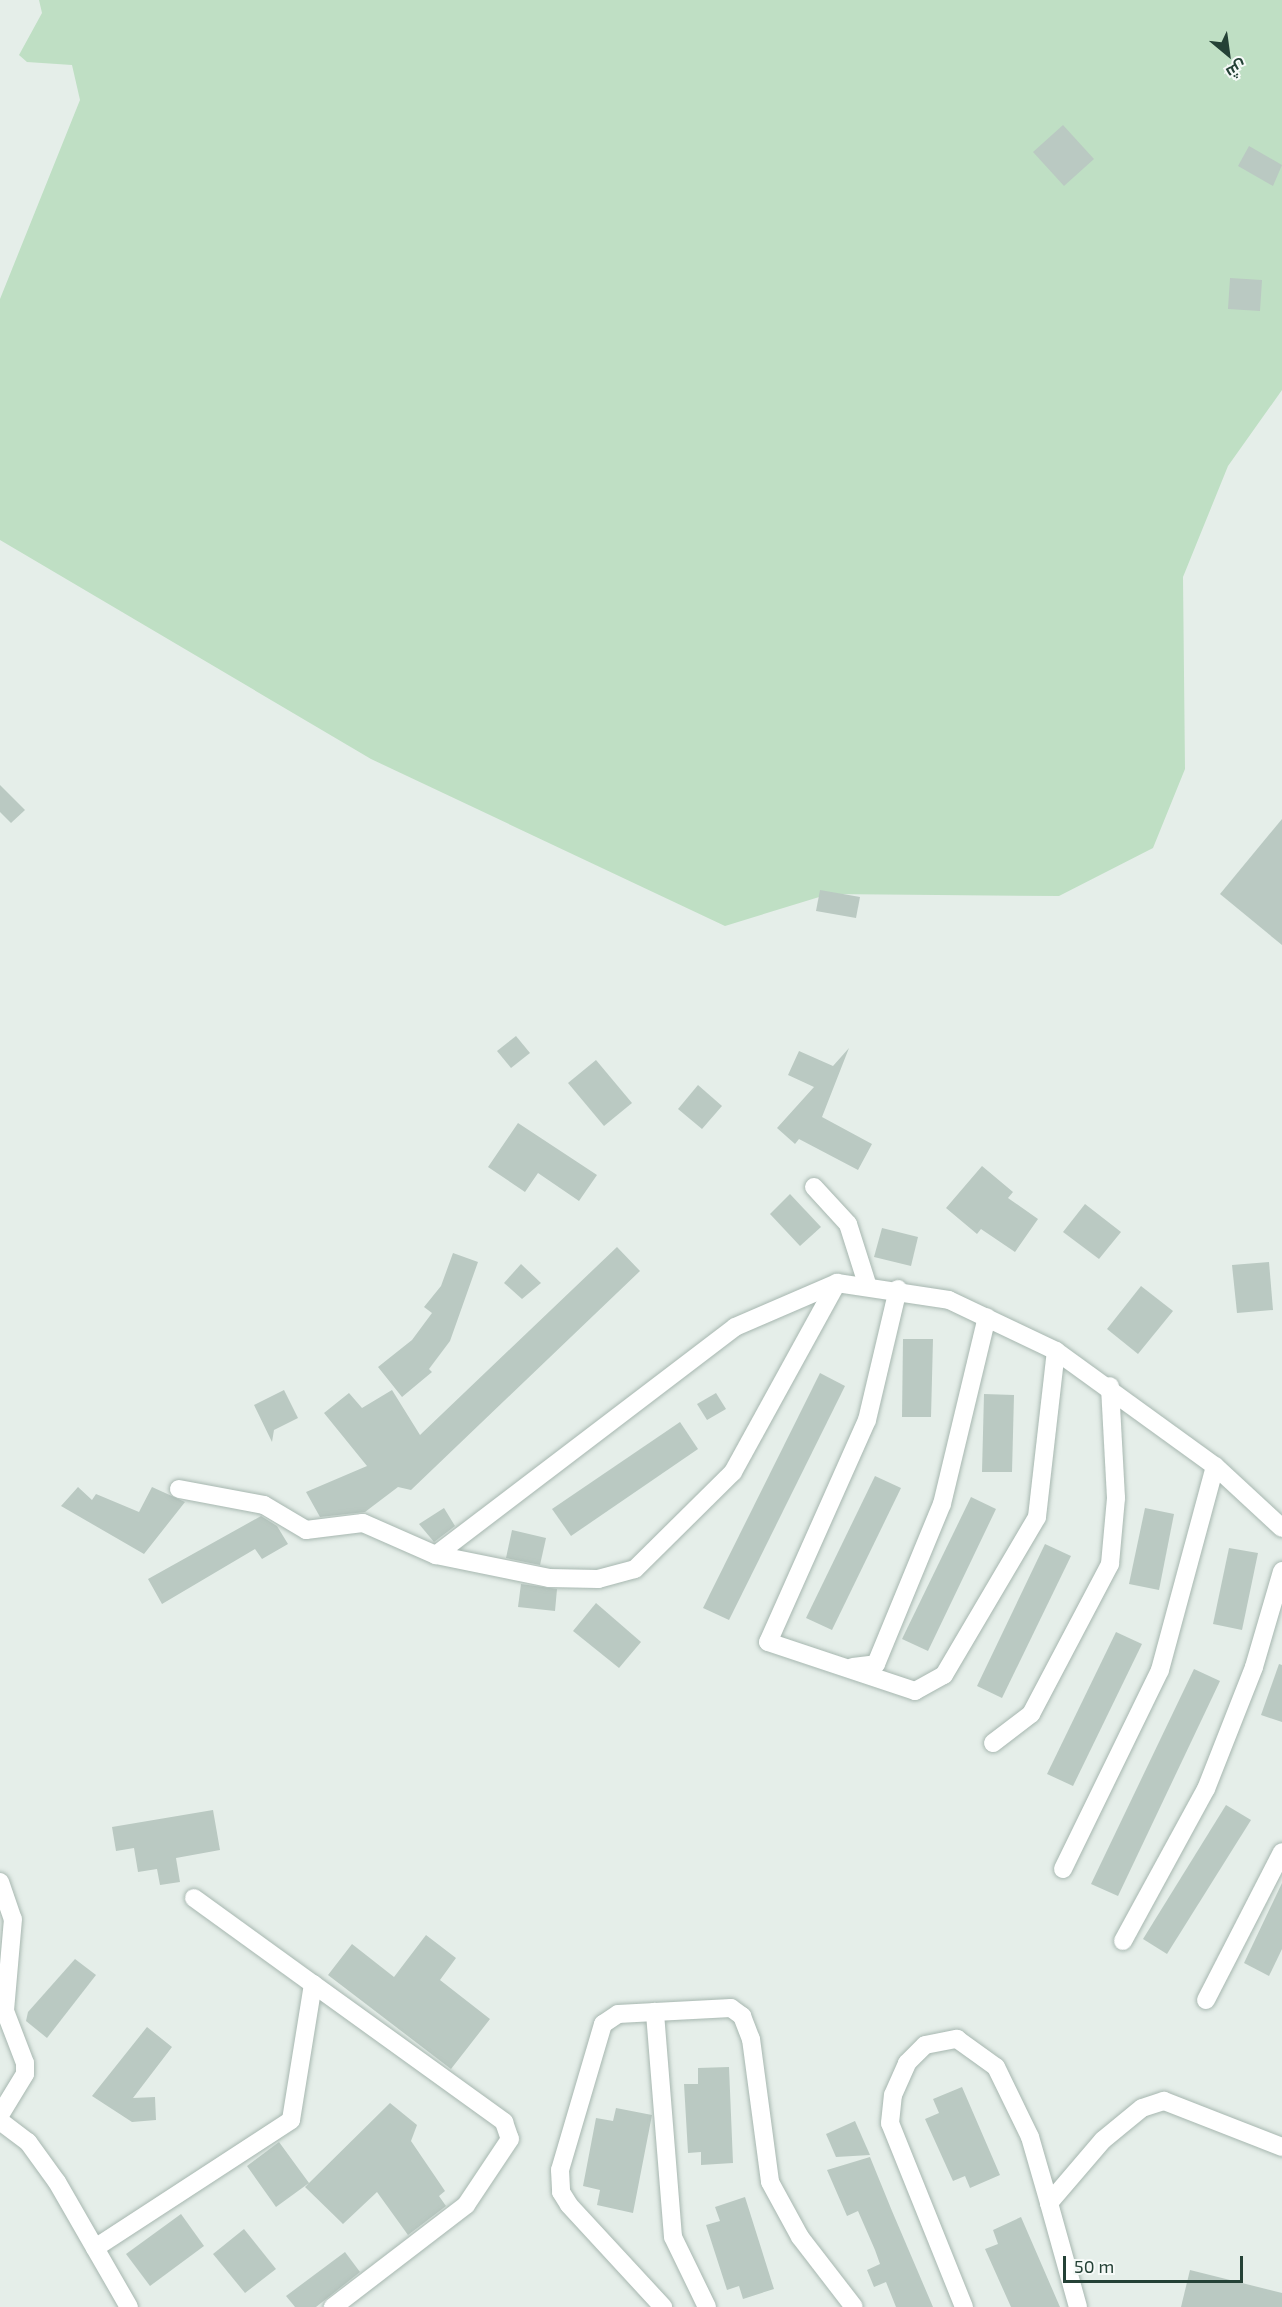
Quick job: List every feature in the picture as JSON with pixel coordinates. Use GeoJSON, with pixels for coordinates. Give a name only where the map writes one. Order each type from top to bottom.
{"type":"FeatureCollection","features":[{"type":"Feature","properties":{"kind":"street"},"geometry":{"type":"LineString","coordinates":[[814,1187],[848,1224],[867,1284]]}},
{"type":"Feature","properties":{"kind":"street"},"geometry":{"type":"LineString","coordinates":[[179,1490],[264,1504],[306,1530],[363,1523],[436,1555],[549,1578],[598,1579],[635,1569],[734,1472],[837,1283]]}},
{"type":"Feature","properties":{"kind":"street"},"geometry":{"type":"LineString","coordinates":[[436,1555],[735,1327],[837,1283],[867,1284],[949,1300],[1056,1351],[1110,1386],[1215,1466],[1282,1528]]}},
{"type":"Feature","properties":{"kind":"street"},"geometry":{"type":"LineString","coordinates":[[898,1289],[867,1420],[768,1642],[852,1667],[915,1691],[944,1675],[1037,1517],[1056,1351]]}},
{"type":"Feature","properties":{"kind":"street"},"geometry":{"type":"LineString","coordinates":[[852,1667],[876,1664],[942,1504],[987,1317]]}},
{"type":"Feature","properties":{"kind":"street"},"geometry":{"type":"LineString","coordinates":[[993,1743],[1031,1714],[1110,1564],[1116,1498],[1110,1386]]}},
{"type":"Feature","properties":{"kind":"street"},"geometry":{"type":"LineString","coordinates":[[1063,1869],[1160,1670],[1215,1466]]}},
{"type":"Feature","properties":{"kind":"street"},"geometry":{"type":"LineString","coordinates":[[1123,1941],[1206,1789],[1254,1667],[1282,1571]]}},
{"type":"Feature","properties":{"kind":"street"},"geometry":{"type":"LineString","coordinates":[[1206,2000],[1282,1852]]}},
{"type":"Feature","properties":{"kind":"street"},"geometry":{"type":"LineString","coordinates":[[0,1882],[14,1919],[5,2011],[26,2063],[25,2074],[0,2115]]}},
{"type":"Feature","properties":{"kind":"street"},"geometry":{"type":"LineString","coordinates":[[194,1898],[504,2122],[510,2139],[466,2205],[333,2307]]}},
{"type":"Feature","properties":{"kind":"street"},"geometry":{"type":"LineString","coordinates":[[95,2248],[291,2120],[314,1984]]}},
{"type":"Feature","properties":{"kind":"street"},"geometry":{"type":"LineString","coordinates":[[663,2307],[569,2205],[561,2192],[560,2170],[603,2024],[618,2014],[731,2008],[742,2016],[751,2039],[771,2182],[800,2237],[854,2307]]}},
{"type":"Feature","properties":{"kind":"street"},"geometry":{"type":"LineString","coordinates":[[655,2012],[673,2237],[707,2307]]}},
{"type":"Feature","properties":{"kind":"street"},"geometry":{"type":"LineString","coordinates":[[964,2307],[890,2123],[893,2095],[907,2063],[925,2045],[957,2039],[996,2067],[1030,2137],[1078,2307]]}},
{"type":"Feature","properties":{"kind":"street"},"geometry":{"type":"LineString","coordinates":[[1049,2203],[1103,2140],[1142,2108],[1164,2101],[1282,2145]]}},
{"type":"Feature","properties":{"kind":"street"},"geometry":{"type":"LineString","coordinates":[[0,2121],[28,2142],[95,2248],[129,2307]]}},
{"type":"Feature","properties":{"kind":"green space"},"geometry":{"type":"Polygon","coordinates":[[[39,0],[1282,0],[1282,390],[1228,466],[1183,577],[1185,769],[1153,848],[1059,896],[829,894],[725,926],[371,759],[0,540],[0,299],[80,100],[72,65],[27,62],[19,55],[42,13],[39,0]]]}},
{"type":"Feature","properties":{"kind":"building"},"geometry":{"type":"Polygon","coordinates":[[[1063,125],[1094,159],[1064,186],[1033,152],[1063,125]]]}},
{"type":"Feature","properties":{"kind":"building"},"geometry":{"type":"Polygon","coordinates":[[[1249,146],[1282,165],[1273,186],[1238,166],[1249,146]]]}},
{"type":"Feature","properties":{"kind":"building"},"geometry":{"type":"Polygon","coordinates":[[[1230,278],[1262,280],[1260,311],[1228,309],[1230,278]]]}},
{"type":"Feature","properties":{"kind":"building"},"geometry":{"type":"Polygon","coordinates":[[[0,785],[25,810],[11,823],[0,812],[0,785]]]}},
{"type":"Feature","properties":{"kind":"building"},"geometry":{"type":"Polygon","coordinates":[[[1282,819],[1282,945],[1220,894],[1282,819]]]}},
{"type":"Feature","properties":{"kind":"building"},"geometry":{"type":"Polygon","coordinates":[[[820,890],[860,897],[856,918],[816,911],[820,890]]]}},
{"type":"Feature","properties":{"kind":"building"},"geometry":{"type":"Polygon","coordinates":[[[516,1036],[530,1053],[511,1068],[497,1051],[516,1036]]]}},
{"type":"Feature","properties":{"kind":"building"},"geometry":{"type":"Polygon","coordinates":[[[849,1048],[822,1117],[872,1144],[858,1170],[799,1139],[795,1144],[777,1128],[814,1087],[788,1075],[799,1051],[833,1066],[849,1048]]]}},
{"type":"Feature","properties":{"kind":"building"},"geometry":{"type":"Polygon","coordinates":[[[596,1060],[632,1103],[604,1126],[568,1083],[596,1060]]]}},
{"type":"Feature","properties":{"kind":"building"},"geometry":{"type":"Polygon","coordinates":[[[698,1085],[722,1106],[702,1129],[678,1109],[698,1085]]]}},
{"type":"Feature","properties":{"kind":"building"},"geometry":{"type":"Polygon","coordinates":[[[518,1123],[597,1175],[579,1201],[538,1173],[525,1192],[488,1167],[518,1123]]]}},
{"type":"Feature","properties":{"kind":"building"},"geometry":{"type":"Polygon","coordinates":[[[982,1166],[1013,1192],[1008,1198],[1038,1219],[1015,1252],[981,1229],[977,1234],[946,1208],[982,1166]]]}},
{"type":"Feature","properties":{"kind":"building"},"geometry":{"type":"Polygon","coordinates":[[[790,1194],[821,1227],[800,1246],[770,1214],[790,1194]]]}},
{"type":"Feature","properties":{"kind":"building"},"geometry":{"type":"Polygon","coordinates":[[[1085,1204],[1121,1232],[1099,1259],[1063,1232],[1085,1204]]]}},
{"type":"Feature","properties":{"kind":"building"},"geometry":{"type":"Polygon","coordinates":[[[882,1228],[918,1237],[911,1266],[874,1257],[882,1228]]]}},
{"type":"Feature","properties":{"kind":"building"},"geometry":{"type":"Polygon","coordinates":[[[617,1247],[640,1271],[411,1490],[398,1487],[365,1512],[320,1517],[306,1492],[367,1466],[324,1413],[349,1393],[362,1408],[392,1390],[420,1435],[617,1247]]]}},
{"type":"Feature","properties":{"kind":"building"},"geometry":{"type":"Polygon","coordinates":[[[453,1253],[478,1262],[450,1341],[429,1369],[432,1372],[402,1397],[378,1367],[412,1340],[432,1313],[424,1307],[441,1286],[453,1253]]]}},
{"type":"Feature","properties":{"kind":"building"},"geometry":{"type":"Polygon","coordinates":[[[1269,1262],[1273,1310],[1237,1313],[1232,1265],[1269,1262]]]}},
{"type":"Feature","properties":{"kind":"building"},"geometry":{"type":"Polygon","coordinates":[[[521,1264],[541,1283],[522,1299],[504,1283],[521,1264]]]}},
{"type":"Feature","properties":{"kind":"building"},"geometry":{"type":"Polygon","coordinates":[[[1141,1286],[1173,1311],[1138,1354],[1107,1329],[1141,1286]]]}},
{"type":"Feature","properties":{"kind":"building"},"geometry":{"type":"Polygon","coordinates":[[[903,1339],[933,1339],[931,1417],[902,1417],[903,1339]]]}},
{"type":"Feature","properties":{"kind":"building"},"geometry":{"type":"Polygon","coordinates":[[[820,1373],[845,1386],[729,1620],[703,1608],[820,1373]]]}},
{"type":"Feature","properties":{"kind":"building"},"geometry":{"type":"Polygon","coordinates":[[[284,1390],[298,1418],[274,1430],[272,1442],[254,1405],[284,1390]]]}},
{"type":"Feature","properties":{"kind":"building"},"geometry":{"type":"Polygon","coordinates":[[[716,1393],[726,1409],[707,1420],[697,1404],[716,1393]]]}},
{"type":"Feature","properties":{"kind":"building"},"geometry":{"type":"Polygon","coordinates":[[[984,1394],[1014,1395],[1012,1472],[982,1472],[984,1394]]]}},
{"type":"Feature","properties":{"kind":"building"},"geometry":{"type":"Polygon","coordinates":[[[680,1422],[698,1449],[571,1536],[552,1509],[680,1422]]]}},
{"type":"Feature","properties":{"kind":"building"},"geometry":{"type":"Polygon","coordinates":[[[875,1476],[901,1488],[832,1630],[806,1618],[875,1476]]]}},
{"type":"Feature","properties":{"kind":"building"},"geometry":{"type":"Polygon","coordinates":[[[78,1487],[92,1500],[96,1494],[139,1512],[152,1487],[185,1502],[144,1554],[61,1506],[78,1487]]]}},
{"type":"Feature","properties":{"kind":"building"},"geometry":{"type":"Polygon","coordinates":[[[971,1497],[996,1509],[928,1651],[902,1639],[971,1497]]]}},
{"type":"Feature","properties":{"kind":"building"},"geometry":{"type":"Polygon","coordinates":[[[444,1508],[455,1526],[434,1542],[419,1524],[444,1508]]]}},
{"type":"Feature","properties":{"kind":"building"},"geometry":{"type":"Polygon","coordinates":[[[1145,1508],[1174,1514],[1159,1590],[1129,1584],[1145,1508]]]}},
{"type":"Feature","properties":{"kind":"building"},"geometry":{"type":"Polygon","coordinates":[[[261,1516],[277,1526],[288,1544],[262,1559],[255,1549],[162,1604],[148,1579],[261,1516]]]}},
{"type":"Feature","properties":{"kind":"building"},"geometry":{"type":"Polygon","coordinates":[[[512,1530],[546,1538],[540,1565],[506,1558],[512,1530]]]}},
{"type":"Feature","properties":{"kind":"building"},"geometry":{"type":"Polygon","coordinates":[[[1045,1544],[1071,1556],[1002,1698],[977,1686],[1045,1544]]]}},
{"type":"Feature","properties":{"kind":"building"},"geometry":{"type":"Polygon","coordinates":[[[1229,1548],[1258,1553],[1242,1630],[1213,1624],[1229,1548]]]}},
{"type":"Feature","properties":{"kind":"building"},"geometry":{"type":"Polygon","coordinates":[[[521,1584],[557,1589],[555,1611],[518,1607],[521,1584]]]}},
{"type":"Feature","properties":{"kind":"building"},"geometry":{"type":"Polygon","coordinates":[[[596,1603],[641,1642],[619,1668],[573,1631],[596,1603]]]}},
{"type":"Feature","properties":{"kind":"building"},"geometry":{"type":"Polygon","coordinates":[[[1116,1632],[1142,1644],[1073,1786],[1047,1774],[1116,1632]]]}},
{"type":"Feature","properties":{"kind":"building"},"geometry":{"type":"Polygon","coordinates":[[[1279,1664],[1282,1665],[1282,1722],[1261,1715],[1279,1664]]]}},
{"type":"Feature","properties":{"kind":"building"},"geometry":{"type":"Polygon","coordinates":[[[1194,1669],[1220,1681],[1118,1896],[1091,1884],[1194,1669]]]}},
{"type":"Feature","properties":{"kind":"building"},"geometry":{"type":"Polygon","coordinates":[[[1226,1805],[1251,1820],[1167,1954],[1143,1939],[1226,1805]]]}},
{"type":"Feature","properties":{"kind":"building"},"geometry":{"type":"Polygon","coordinates":[[[213,1810],[220,1850],[176,1858],[180,1882],[160,1885],[157,1869],[138,1872],[134,1848],[116,1851],[112,1827],[213,1810]]]}},
{"type":"Feature","properties":{"kind":"building"},"geometry":{"type":"Polygon","coordinates":[[[1282,1883],[1282,1949],[1269,1976],[1244,1963],[1282,1883]]]}},
{"type":"Feature","properties":{"kind":"building"},"geometry":{"type":"Polygon","coordinates":[[[426,1935],[456,1958],[440,1980],[490,2019],[451,2069],[328,1975],[352,1944],[394,1977],[426,1935]]]}},
{"type":"Feature","properties":{"kind":"building"},"geometry":{"type":"Polygon","coordinates":[[[75,1959],[96,1975],[47,2038],[26,2021],[28,2012],[75,1959]]]}},
{"type":"Feature","properties":{"kind":"building"},"geometry":{"type":"Polygon","coordinates":[[[147,2027],[172,2047],[133,2098],[155,2097],[156,2120],[132,2122],[92,2096],[147,2027]]]}},
{"type":"Feature","properties":{"kind":"building"},"geometry":{"type":"Polygon","coordinates":[[[729,2067],[733,2163],[701,2165],[701,2152],[688,2153],[684,2084],[698,2084],[698,2068],[729,2067]]]}},
{"type":"Feature","properties":{"kind":"building"},"geometry":{"type":"Polygon","coordinates":[[[962,2087],[1000,2175],[970,2188],[965,2176],[953,2181],[925,2119],[939,2113],[933,2099],[962,2087]]]}},
{"type":"Feature","properties":{"kind":"building"},"geometry":{"type":"Polygon","coordinates":[[[390,2103],[417,2125],[411,2141],[445,2191],[439,2196],[446,2206],[408,2235],[377,2192],[343,2224],[305,2187],[390,2103]]]}},
{"type":"Feature","properties":{"kind":"building"},"geometry":{"type":"Polygon","coordinates":[[[616,2108],[652,2115],[633,2213],[597,2205],[600,2190],[583,2186],[596,2118],[613,2121],[616,2108]]]}},
{"type":"Feature","properties":{"kind":"building"},"geometry":{"type":"Polygon","coordinates":[[[855,2121],[870,2155],[836,2157],[826,2134],[855,2121]]]}},
{"type":"Feature","properties":{"kind":"building"},"geometry":{"type":"Polygon","coordinates":[[[279,2142],[309,2183],[276,2207],[247,2166],[279,2142]]]}},
{"type":"Feature","properties":{"kind":"building"},"geometry":{"type":"Polygon","coordinates":[[[870,2157],[933,2307],[896,2307],[886,2282],[874,2287],[867,2270],[880,2264],[875,2250],[858,2211],[847,2216],[827,2170],[870,2157]]]}},
{"type":"Feature","properties":{"kind":"building"},"geometry":{"type":"Polygon","coordinates":[[[745,2197],[774,2289],[743,2299],[739,2286],[727,2290],[706,2225],[720,2221],[715,2207],[745,2197]]]}},
{"type":"Feature","properties":{"kind":"building"},"geometry":{"type":"Polygon","coordinates":[[[181,2214],[204,2246],[150,2286],[126,2254],[181,2214]]]}},
{"type":"Feature","properties":{"kind":"building"},"geometry":{"type":"Polygon","coordinates":[[[1021,2217],[1060,2307],[1011,2307],[985,2249],[998,2244],[993,2230],[1021,2217]]]}},
{"type":"Feature","properties":{"kind":"building"},"geometry":{"type":"Polygon","coordinates":[[[244,2229],[276,2269],[245,2293],[213,2254],[244,2229]]]}},
{"type":"Feature","properties":{"kind":"building"},"geometry":{"type":"Polygon","coordinates":[[[345,2252],[360,2272],[316,2307],[295,2307],[286,2296],[345,2252]]]}},
{"type":"Feature","properties":{"kind":"building"},"geometry":{"type":"Polygon","coordinates":[[[1190,2270],[1282,2293],[1282,2307],[1181,2307],[1190,2270]]]}}]}
